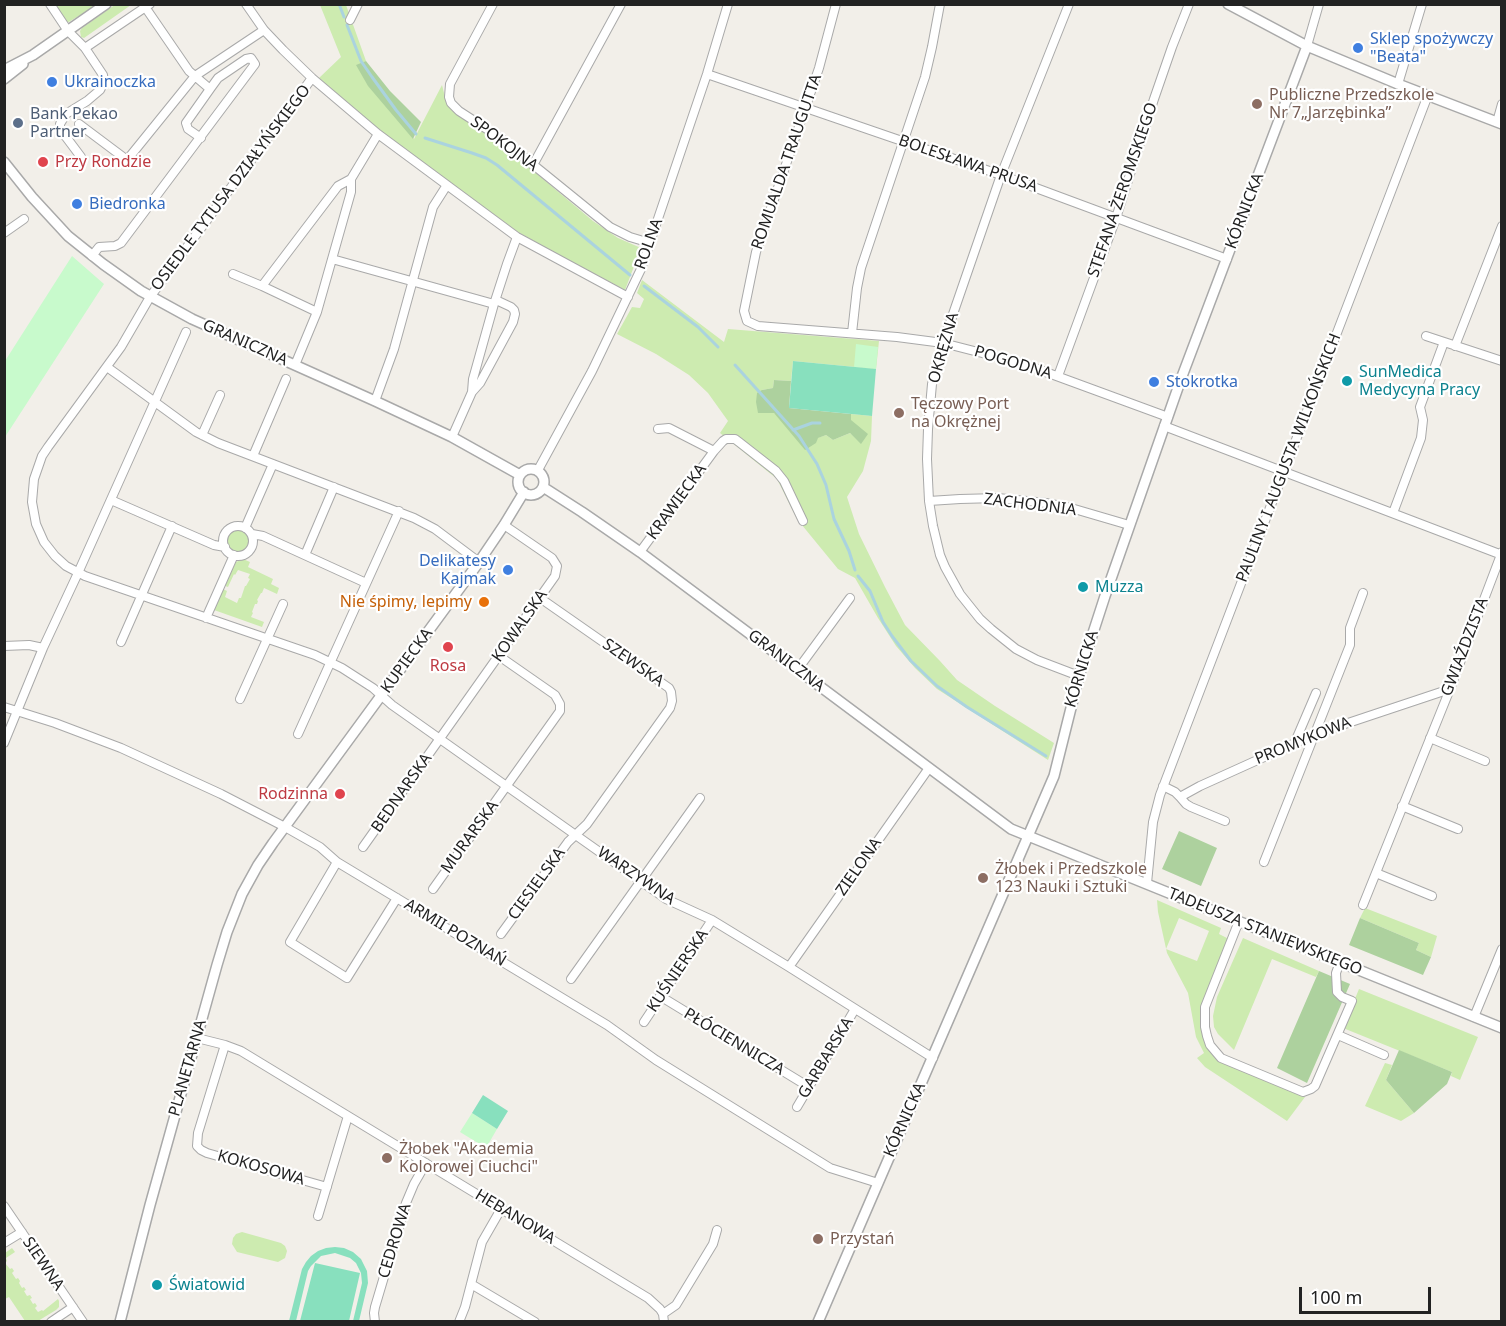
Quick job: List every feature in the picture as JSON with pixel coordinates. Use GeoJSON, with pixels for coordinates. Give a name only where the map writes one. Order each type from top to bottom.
{"type":"FeatureCollection","features":[{"type":"Feature","properties":{"kind":"street"},"geometry":{"type":"LineString","coordinates":[[50,4],[103,75],[104,82],[100,90],[66,114],[60,124],[60,129],[81,157]]}},
{"type":"Feature","properties":{"kind":"street"},"geometry":{"type":"LineString","coordinates":[[4,80],[33,55],[106,4]]}},
{"type":"Feature","properties":{"kind":"street","name":"OSIEDLE TYTUSA DZIAŁYŃSKIEGO"},"geometry":{"type":"LineString","coordinates":[[246,4],[264,30],[312,78],[378,134],[517,237],[628,297]]}},
{"type":"Feature","properties":{"kind":"street"},"geometry":{"type":"LineString","coordinates":[[350,20],[358,4]]}},
{"type":"Feature","properties":{"kind":"street","name":"SPOKOJNA"},"geometry":{"type":"LineString","coordinates":[[493,4],[450,84],[449,97],[454,107],[499,137],[610,227],[630,237],[650,243]]}},
{"type":"Feature","properties":{"kind":"street"},"geometry":{"type":"LineString","coordinates":[[533,165],[621,4]]}},
{"type":"Feature","properties":{"kind":"street","name":"ROLNA"},"geometry":{"type":"LineString","coordinates":[[538,470],[587,380],[640,269],[729,4]]}},
{"type":"Feature","properties":{"kind":"street","name":"ROMUALDA TRAUGUTTA"},"geometry":{"type":"LineString","coordinates":[[747,321],[744,311],[756,252],[821,60],[836,4]]}},
{"type":"Feature","properties":{"kind":"street"},"geometry":{"type":"LineString","coordinates":[[852,333],[861,268],[925,77],[940,4]]}},
{"type":"Feature","properties":{"kind":"street","name":"OKRĘŻNA"},"geometry":{"type":"LineString","coordinates":[[1069,4],[1001,175],[943,343],[932,384],[927,459],[929,501],[940,555],[952,582],[968,606],[1016,649],[1078,676]]}},
{"type":"Feature","properties":{"kind":"street","name":"STEFANA ŻEROMSKIEGO"},"geometry":{"type":"LineString","coordinates":[[1058,376],[1116,218],[1158,88],[1189,4]]}},
{"type":"Feature","properties":{"kind":"street"},"geometry":{"type":"LineString","coordinates":[[1228,4],[1307,46],[1499,123],[1502,104]]}},
{"type":"Feature","properties":{"kind":"street","name":"KÓRNICKA"},"geometry":{"type":"LineString","coordinates":[[818,1322],[1054,776],[1078,676],[1129,525],[1307,46],[1319,4]]}},
{"type":"Feature","properties":{"kind":"street"},"geometry":{"type":"LineString","coordinates":[[1398,84],[1422,4]]}},
{"type":"Feature","properties":{"kind":"street"},"geometry":{"type":"LineString","coordinates":[[85,48],[146,6],[189,71],[210,89]]}},
{"type":"Feature","properties":{"kind":"street"},"geometry":{"type":"LineString","coordinates":[[79,124],[127,160],[195,76],[264,30]]}},
{"type":"Feature","properties":{"kind":"street"},"geometry":{"type":"LineString","coordinates":[[4,70],[33,55]]}},
{"type":"Feature","properties":{"kind":"street"},"geometry":{"type":"LineString","coordinates":[[92,256],[99,247],[122,243],[201,138],[254,66],[251,58],[218,78],[186,123],[188,129],[201,138]]}},
{"type":"Feature","properties":{"kind":"street","name":"BOLESŁAWA PRUSA"},"geometry":{"type":"LineString","coordinates":[[707,74],[1001,175],[1227,259]]}},
{"type":"Feature","properties":{"kind":"street","name":"OSIEDLE TYTUSA DZIAŁYŃSKIEGO"},"geometry":{"type":"LineString","coordinates":[[78,573],[51,551],[42,538],[33,513],[33,485],[39,462],[126,340],[150,297],[312,78]]}},
{"type":"Feature","properties":{"kind":"street","name":"PAULINY I AUGUSTA WILKOŃSKICH"},"geometry":{"type":"LineString","coordinates":[[1147,883],[1155,808],[1428,95]]}},
{"type":"Feature","properties":{"kind":"street"},"geometry":{"type":"LineString","coordinates":[[262,286],[338,186],[351,179],[378,134]]}},
{"type":"Feature","properties":{"kind":"street","name":"GRANICZNA"},"geometry":{"type":"LineString","coordinates":[[4,162],[62,230],[115,274],[150,297],[452,437],[520,475]]}},
{"type":"Feature","properties":{"kind":"street"},"geometry":{"type":"LineString","coordinates":[[294,365],[317,312],[351,192],[351,179]]}},
{"type":"Feature","properties":{"kind":"street"},"geometry":{"type":"LineString","coordinates":[[375,401],[394,349],[433,207],[447,184]]}},
{"type":"Feature","properties":{"kind":"street"},"geometry":{"type":"LineString","coordinates":[[4,233],[24,219]]}},
{"type":"Feature","properties":{"kind":"street"},"geometry":{"type":"LineString","coordinates":[[1455,346],[1502,226]]}},
{"type":"Feature","properties":{"kind":"street"},"geometry":{"type":"LineString","coordinates":[[472,392],[473,379],[495,302],[517,237]]}},
{"type":"Feature","properties":{"kind":"street"},"geometry":{"type":"LineString","coordinates":[[332,259],[495,302],[514,310],[514,317],[480,383],[472,392],[452,437]]}},
{"type":"Feature","properties":{"kind":"street"},"geometry":{"type":"LineString","coordinates":[[234,274],[317,312]]}},
{"type":"Feature","properties":{"kind":"street","name":"POGODNA"},"geometry":{"type":"LineString","coordinates":[[747,321],[758,326],[943,343],[1021,363],[1058,376],[1284,471],[1501,554]]}},
{"type":"Feature","properties":{"kind":"street"},"geometry":{"type":"LineString","coordinates":[[4,742],[43,648],[186,332]]}},
{"type":"Feature","properties":{"kind":"street"},"geometry":{"type":"LineString","coordinates":[[1426,336],[1502,361]]}},
{"type":"Feature","properties":{"kind":"street"},"geometry":{"type":"LineString","coordinates":[[1393,513],[1421,438],[1423,420],[1420,407],[1444,342]]}},
{"type":"Feature","properties":{"kind":"street"},"geometry":{"type":"LineString","coordinates":[[107,367],[202,435],[399,511],[435,529],[479,562]]}},
{"type":"Feature","properties":{"kind":"street"},"geometry":{"type":"LineString","coordinates":[[253,456],[286,379]]}},
{"type":"Feature","properties":{"kind":"street"},"geometry":{"type":"LineString","coordinates":[[202,435],[220,394]]}},
{"type":"Feature","properties":{"kind":"street","name":"KRAWIECKA"},"geometry":{"type":"LineString","coordinates":[[658,429],[669,428],[714,452]]}},
{"type":"Feature","properties":{"kind":"street","name":"KRAWIECKA"},"geometry":{"type":"LineString","coordinates":[[640,552],[714,452],[723,441],[730,439],[739,442],[776,471],[784,481],[803,521]]}},
{"type":"Feature","properties":{"kind":"street"},"geometry":{"type":"LineString","coordinates":[[245,528],[273,464]]}},
{"type":"Feature","properties":{"kind":"street"},"geometry":{"type":"LineString","coordinates":[[527,469],[538,470],[544,478],[543,487],[539,492],[534,494],[520,489],[518,483],[520,475],[527,469]]}},
{"type":"Feature","properties":{"kind":"street"},"geometry":{"type":"LineString","coordinates":[[305,555],[334,487]]}},
{"type":"Feature","properties":{"kind":"street","name":"GRANICZNA"},"geometry":{"type":"LineString","coordinates":[[543,487],[640,552],[1011,829],[1028,836]]}},
{"type":"Feature","properties":{"kind":"street","name":"KUPIECKA"},"geometry":{"type":"LineString","coordinates":[[285,827],[479,562],[524,492]]}},
{"type":"Feature","properties":{"kind":"street","name":"ZACHODNIA"},"geometry":{"type":"LineString","coordinates":[[929,501],[982,498],[1046,503],[1129,525]]}},
{"type":"Feature","properties":{"kind":"street"},"geometry":{"type":"LineString","coordinates":[[111,500],[214,545],[225,547]]}},
{"type":"Feature","properties":{"kind":"street"},"geometry":{"type":"LineString","coordinates":[[298,734],[399,511]]}},
{"type":"Feature","properties":{"kind":"street","name":"KOWALSKA"},"geometry":{"type":"LineString","coordinates":[[440,739],[555,576],[557,568],[552,558],[504,525]]}},
{"type":"Feature","properties":{"kind":"street"},"geometry":{"type":"LineString","coordinates":[[121,642],[172,526]]}},
{"type":"Feature","properties":{"kind":"street"},"geometry":{"type":"LineString","coordinates":[[252,534],[253,544],[248,552],[240,556],[227,551],[223,538],[228,530],[236,526],[245,528],[252,534],[263,536],[366,583]]}},
{"type":"Feature","properties":{"kind":"street","name":"GWIAŹDZISTA"},"geometry":{"type":"LineString","coordinates":[[1363,905],[1501,554]]}},
{"type":"Feature","properties":{"kind":"street"},"geometry":{"type":"LineString","coordinates":[[206,618],[234,555]]}},
{"type":"Feature","properties":{"kind":"street","name":"WARZYWNA"},"geometry":{"type":"LineString","coordinates":[[78,573],[267,638],[331,662],[348,671],[640,882],[666,899],[712,921],[789,967],[933,1058]]}},
{"type":"Feature","properties":{"kind":"street"},"geometry":{"type":"LineString","coordinates":[[1264,862],[1350,645],[1350,628],[1362,593]]}},
{"type":"Feature","properties":{"kind":"street","name":"SZEWSKA"},"geometry":{"type":"LineString","coordinates":[[540,597],[669,688],[672,696],[670,708],[587,824],[575,835]]}},
{"type":"Feature","properties":{"kind":"street"},"geometry":{"type":"LineString","coordinates":[[798,669],[850,598]]}},
{"type":"Feature","properties":{"kind":"street"},"geometry":{"type":"LineString","coordinates":[[240,699],[283,604]]}},
{"type":"Feature","properties":{"kind":"street"},"geometry":{"type":"LineString","coordinates":[[4,646],[29,645],[43,648]]}},
{"type":"Feature","properties":{"kind":"street","name":"MURARSKA"},"geometry":{"type":"LineString","coordinates":[[433,889],[558,715],[560,708],[559,700],[555,695],[499,656]]}},
{"type":"Feature","properties":{"kind":"street","name":"PROMYKOWA"},"geometry":{"type":"LineString","coordinates":[[1180,797],[1295,742],[1449,689]]}},
{"type":"Feature","properties":{"kind":"street"},"geometry":{"type":"LineString","coordinates":[[1295,742],[1316,693]]}},
{"type":"Feature","properties":{"kind":"street","name":"ARMII POZNAŃ"},"geometry":{"type":"LineString","coordinates":[[4,707],[79,731],[138,755],[285,827],[320,848],[337,862],[608,1024],[656,1060],[830,1168],[878,1183]]}},
{"type":"Feature","properties":{"kind":"street"},"geometry":{"type":"LineString","coordinates":[[1430,738],[1485,761]]}},
{"type":"Feature","properties":{"kind":"street","name":"BEDNARSKA"},"geometry":{"type":"LineString","coordinates":[[363,847],[440,739]]}},
{"type":"Feature","properties":{"kind":"street","name":"ZIELONA"},"geometry":{"type":"LineString","coordinates":[[789,967],[930,768]]}},
{"type":"Feature","properties":{"kind":"street"},"geometry":{"type":"LineString","coordinates":[[1163,786],[1175,792],[1191,807],[1225,821]]}},
{"type":"Feature","properties":{"kind":"street"},"geometry":{"type":"LineString","coordinates":[[571,979],[700,798]]}},
{"type":"Feature","properties":{"kind":"street"},"geometry":{"type":"LineString","coordinates":[[1402,806],[1458,829]]}},
{"type":"Feature","properties":{"kind":"street","name":"PLANETARNA"},"geometry":{"type":"LineString","coordinates":[[120,1322],[150,1205],[223,945],[237,905],[258,866],[285,827]]}},
{"type":"Feature","properties":{"kind":"street","name":"CIESIELSKA"},"geometry":{"type":"LineString","coordinates":[[501,934],[575,835]]}},
{"type":"Feature","properties":{"kind":"street","name":"TADEUSZA STANIEWSKIEGO"},"geometry":{"type":"LineString","coordinates":[[1028,836],[1502,1028]]}},
{"type":"Feature","properties":{"kind":"street"},"geometry":{"type":"LineString","coordinates":[[337,862],[290,942],[347,978],[397,898]]}},
{"type":"Feature","properties":{"kind":"street"},"geometry":{"type":"LineString","coordinates":[[1376,873],[1432,896]]}},
{"type":"Feature","properties":{"kind":"street","name":"KUŚNIERSKA"},"geometry":{"type":"LineString","coordinates":[[644,1022],[712,921]]}},
{"type":"Feature","properties":{"kind":"street"},"geometry":{"type":"LineString","coordinates":[[1239,921],[1205,1007],[1206,1036],[1221,1058],[1303,1092],[1314,1086],[1352,1001],[1337,992],[1336,973],[1340,962]]}},
{"type":"Feature","properties":{"kind":"street"},"geometry":{"type":"LineString","coordinates":[[1474,1017],[1502,949]]}},
{"type":"Feature","properties":{"kind":"street","name":"PŁÓCIENNICZA"},"geometry":{"type":"LineString","coordinates":[[660,996],[809,1087]]}},
{"type":"Feature","properties":{"kind":"street","name":"GARBARSKA"},"geometry":{"type":"LineString","coordinates":[[796,1107],[855,1009]]}},
{"type":"Feature","properties":{"kind":"street"},"geometry":{"type":"LineString","coordinates":[[1338,1035],[1384,1055]]}},
{"type":"Feature","properties":{"kind":"street","name":"HEBANOWA"},"geometry":{"type":"LineString","coordinates":[[197,1038],[235,1048],[246,1054],[648,1298],[655,1303],[663,1318]]}},
{"type":"Feature","properties":{"kind":"street","name":"KOKOSOWA"},"geometry":{"type":"LineString","coordinates":[[225,1045],[198,1133],[197,1146],[207,1153],[327,1187]]}},
{"type":"Feature","properties":{"kind":"street"},"geometry":{"type":"LineString","coordinates":[[318,1216],[348,1116]]}},
{"type":"Feature","properties":{"kind":"street","name":"CEDROWA"},"geometry":{"type":"LineString","coordinates":[[375,1322],[375,1307],[406,1203],[426,1163]]}},
{"type":"Feature","properties":{"kind":"street","name":"SIEWNA"},"geometry":{"type":"LineString","coordinates":[[4,1206],[83,1322]]}},
{"type":"Feature","properties":{"kind":"street"},"geometry":{"type":"LineString","coordinates":[[459,1322],[482,1242],[501,1209]]}},
{"type":"Feature","properties":{"kind":"street"},"geometry":{"type":"LineString","coordinates":[[663,1318],[676,1305],[713,1244],[717,1230]]}},
{"type":"Feature","properties":{"kind":"street"},"geometry":{"type":"LineString","coordinates":[[4,1243],[22,1232]]}},
{"type":"Feature","properties":{"kind":"street"},"geometry":{"type":"LineString","coordinates":[[471,1284],[535,1322]]}},
{"type":"Feature","properties":{"kind":"street"},"geometry":{"type":"LineString","coordinates":[[51,1322],[73,1307]]}},
{"type":"Feature","properties":{"kind":"green space"},"geometry":{"type":"Polygon","coordinates":[[[116,4],[131,5],[84,38],[81,37],[82,28],[116,4]]]}},
{"type":"Feature","properties":{"kind":"green space"},"geometry":{"type":"Polygon","coordinates":[[[53,5],[97,5],[67,23],[53,5]]]}},
{"type":"Feature","properties":{"kind":"green space"},"geometry":{"type":"Polygon","coordinates":[[[320,5],[346,5],[366,61],[357,66],[414,139],[442,85],[447,105],[493,137],[593,221],[618,238],[641,248],[625,290],[518,232],[379,130],[319,78],[341,57],[320,5]]]}},
{"type":"Feature","properties":{"kind":"green space"},"geometry":{"type":"Polygon","coordinates":[[[366,61],[390,91],[421,122],[413,139],[368,86],[356,65],[366,61]]]}},
{"type":"Feature","properties":{"kind":"green space"},"geometry":{"type":"Polygon","coordinates":[[[72,256],[104,284],[5,437],[5,361],[72,256]]]}},
{"type":"Feature","properties":{"kind":"green space"},"geometry":{"type":"Polygon","coordinates":[[[642,280],[724,342],[728,329],[879,341],[876,369],[793,361],[791,381],[774,380],[773,388],[762,390],[774,413],[817,438],[826,435],[833,440],[850,433],[861,443],[850,420],[851,414],[872,416],[871,441],[863,471],[847,497],[859,534],[885,587],[905,625],[957,680],[1054,743],[1048,760],[937,689],[915,668],[896,646],[855,578],[838,569],[797,519],[777,479],[720,433],[728,421],[708,393],[689,375],[656,354],[617,334],[632,307],[640,308],[644,299],[637,293],[642,280]]]}},
{"type":"Feature","properties":{"kind":"green space"},"geometry":{"type":"Polygon","coordinates":[[[856,344],[878,347],[876,369],[854,367],[856,344]]]}},
{"type":"Feature","properties":{"kind":"green space"},"geometry":{"type":"Polygon","coordinates":[[[793,361],[876,369],[872,416],[789,408],[793,361]]]}},
{"type":"Feature","properties":{"kind":"green space"},"geometry":{"type":"Polygon","coordinates":[[[774,380],[791,381],[789,408],[851,414],[851,420],[868,434],[861,444],[850,433],[833,440],[826,435],[818,438],[816,443],[805,450],[774,413],[758,413],[757,393],[773,388],[774,380]]]}},
{"type":"Feature","properties":{"kind":"green space"},"geometry":{"type":"Polygon","coordinates":[[[238,529],[246,533],[250,541],[246,549],[238,553],[230,549],[226,541],[230,533],[238,529]]]}},
{"type":"Feature","properties":{"kind":"green space"},"geometry":{"type":"Polygon","coordinates":[[[243,559],[250,562],[248,567],[273,579],[271,584],[279,588],[277,594],[264,588],[255,604],[251,617],[264,622],[262,627],[214,610],[223,589],[227,591],[225,597],[237,603],[241,598],[250,574],[238,570],[228,587],[225,586],[236,562],[243,559]]]}},
{"type":"Feature","properties":{"kind":"green space"},"geometry":{"type":"Polygon","coordinates":[[[1179,831],[1217,848],[1201,886],[1162,869],[1179,831]]]}},
{"type":"Feature","properties":{"kind":"green space"},"geometry":{"type":"Polygon","coordinates":[[[1157,900],[1221,928],[1219,934],[1229,939],[1201,1007],[1200,1022],[1203,1036],[1235,1068],[1305,1097],[1287,1121],[1205,1067],[1197,1058],[1204,1053],[1196,1037],[1188,993],[1166,949],[1157,900]],[[1179,918],[1166,949],[1197,961],[1209,931],[1179,918]]]}},
{"type":"Feature","properties":{"kind":"green space"},"geometry":{"type":"Polygon","coordinates":[[[1365,908],[1437,936],[1431,957],[1416,950],[1419,943],[1360,918],[1365,908]]]}},
{"type":"Feature","properties":{"kind":"green space"},"geometry":{"type":"Polygon","coordinates":[[[1360,918],[1419,943],[1416,950],[1431,957],[1423,975],[1349,945],[1360,918]]]}},
{"type":"Feature","properties":{"kind":"green space"},"geometry":{"type":"Polygon","coordinates":[[[1243,938],[1319,971],[1316,977],[1272,959],[1234,1050],[1218,1034],[1214,1027],[1213,1016],[1217,997],[1243,938]]]}},
{"type":"Feature","properties":{"kind":"green space"},"geometry":{"type":"Polygon","coordinates":[[[1319,971],[1350,984],[1307,1083],[1277,1068],[1319,971]]]}},
{"type":"Feature","properties":{"kind":"green space"},"geometry":{"type":"Polygon","coordinates":[[[1359,989],[1478,1037],[1460,1080],[1451,1076],[1452,1072],[1343,1028],[1359,989]]]}},
{"type":"Feature","properties":{"kind":"green space"},"geometry":{"type":"Polygon","coordinates":[[[1399,1050],[1452,1072],[1447,1084],[1414,1113],[1386,1080],[1399,1050]]]}},
{"type":"Feature","properties":{"kind":"green space"},"geometry":{"type":"Polygon","coordinates":[[[1385,1063],[1392,1065],[1386,1080],[1414,1113],[1401,1121],[1365,1106],[1385,1063]]]}},
{"type":"Feature","properties":{"kind":"green space"},"geometry":{"type":"Polygon","coordinates":[[[483,1095],[508,1111],[497,1129],[472,1113],[483,1095]]]}},
{"type":"Feature","properties":{"kind":"green space"},"geometry":{"type":"Polygon","coordinates":[[[472,1113],[497,1129],[486,1148],[460,1132],[472,1113]]]}},
{"type":"Feature","properties":{"kind":"green space"},"geometry":{"type":"Polygon","coordinates":[[[242,1232],[281,1243],[287,1251],[285,1258],[278,1262],[237,1252],[232,1244],[233,1238],[242,1232]]]}},
{"type":"Feature","properties":{"kind":"green space"},"geometry":{"type":"Polygon","coordinates":[[[335,1247],[353,1252],[361,1259],[367,1271],[368,1283],[359,1321],[353,1321],[362,1283],[361,1273],[356,1263],[350,1258],[335,1253],[321,1256],[311,1266],[296,1321],[289,1321],[302,1269],[306,1262],[318,1251],[335,1247]]]}},
{"type":"Feature","properties":{"kind":"green space"},"geometry":{"type":"Polygon","coordinates":[[[12,1248],[15,1252],[6,1258],[5,1263],[5,1253],[12,1248]]]}},
{"type":"Feature","properties":{"kind":"green space"},"geometry":{"type":"Polygon","coordinates":[[[5,1263],[10,1269],[12,1268],[14,1271],[12,1273],[20,1281],[22,1288],[26,1290],[24,1291],[27,1296],[30,1295],[32,1298],[30,1299],[37,1306],[35,1308],[38,1312],[43,1311],[58,1299],[59,1307],[38,1321],[25,1321],[9,1297],[5,1299],[5,1263]]]}},
{"type":"Feature","properties":{"kind":"green space"},"geometry":{"type":"Polygon","coordinates":[[[315,1263],[360,1273],[349,1321],[300,1321],[315,1263]]]}},
{"type":"Feature","properties":{"kind":"waterway"},"geometry":{"type":"LineString","coordinates":[[339,4],[344,17]]}},
{"type":"Feature","properties":{"kind":"waterway"},"geometry":{"type":"LineString","coordinates":[[347,25],[361,61],[416,134]]}},
{"type":"Feature","properties":{"kind":"waterway"},"geometry":{"type":"LineString","coordinates":[[425,138],[486,158],[497,165],[630,275]]}},
{"type":"Feature","properties":{"kind":"waterway"},"geometry":{"type":"LineString","coordinates":[[644,286],[698,327],[718,347]]}},
{"type":"Feature","properties":{"kind":"waterway"},"geometry":{"type":"LineString","coordinates":[[735,365],[799,436],[817,464],[826,485],[834,519],[855,570]]}},
{"type":"Feature","properties":{"kind":"waterway"},"geometry":{"type":"LineString","coordinates":[[793,430],[812,423],[820,423]]}},
{"type":"Feature","properties":{"kind":"waterway"},"geometry":{"type":"LineString","coordinates":[[858,576],[870,591],[883,622],[892,636],[911,661],[937,686],[1046,756]]}},
{"type":"Feature","properties":{"kind":"place","name":"Sklep spożywczy \"Beata\""},"geometry":{"type":"Point","coordinates":[1358,48]}},
{"type":"Feature","properties":{"kind":"place","name":"Ukrainoczka"},"geometry":{"type":"Point","coordinates":[52,82]}},
{"type":"Feature","properties":{"kind":"place","name":"Publiczne Przedszkole Nr 7„Jarzębinka”"},"geometry":{"type":"Point","coordinates":[1257,104]}},
{"type":"Feature","properties":{"kind":"place","name":"Bank Pekao Partner"},"geometry":{"type":"Point","coordinates":[18,123]}},
{"type":"Feature","properties":{"kind":"place","name":"Przy Rondzie"},"geometry":{"type":"Point","coordinates":[43,162]}},
{"type":"Feature","properties":{"kind":"place","name":"Biedronka"},"geometry":{"type":"Point","coordinates":[77,204]}},
{"type":"Feature","properties":{"kind":"place","name":"SunMedica Medycyna Pracy"},"geometry":{"type":"Point","coordinates":[1347,381]}},
{"type":"Feature","properties":{"kind":"place","name":"Stokrotka"},"geometry":{"type":"Point","coordinates":[1154,382]}},
{"type":"Feature","properties":{"kind":"place","name":"Tęczowy Port na Okrężnej"},"geometry":{"type":"Point","coordinates":[899,413]}},
{"type":"Feature","properties":{"kind":"place","name":"Delikatesy Kajmak"},"geometry":{"type":"Point","coordinates":[508,570]}},
{"type":"Feature","properties":{"kind":"place","name":"Muzza"},"geometry":{"type":"Point","coordinates":[1083,587]}},
{"type":"Feature","properties":{"kind":"place","name":"Nie śpimy, lepimy"},"geometry":{"type":"Point","coordinates":[484,602]}},
{"type":"Feature","properties":{"kind":"place","name":"Rosa"},"geometry":{"type":"Point","coordinates":[448,647]}},
{"type":"Feature","properties":{"kind":"place","name":"Rodzinna"},"geometry":{"type":"Point","coordinates":[340,794]}},
{"type":"Feature","properties":{"kind":"place","name":"Żłobek i Przedszkole 123 Nauki i Sztuki"},"geometry":{"type":"Point","coordinates":[983,878]}},
{"type":"Feature","properties":{"kind":"place","name":"Żłobek \"Akademia Kolorowej Ciuchci\""},"geometry":{"type":"Point","coordinates":[387,1158]}},
{"type":"Feature","properties":{"kind":"place","name":"Przystań"},"geometry":{"type":"Point","coordinates":[818,1239]}},
{"type":"Feature","properties":{"kind":"place","name":"Światowid"},"geometry":{"type":"Point","coordinates":[157,1285]}}]}
